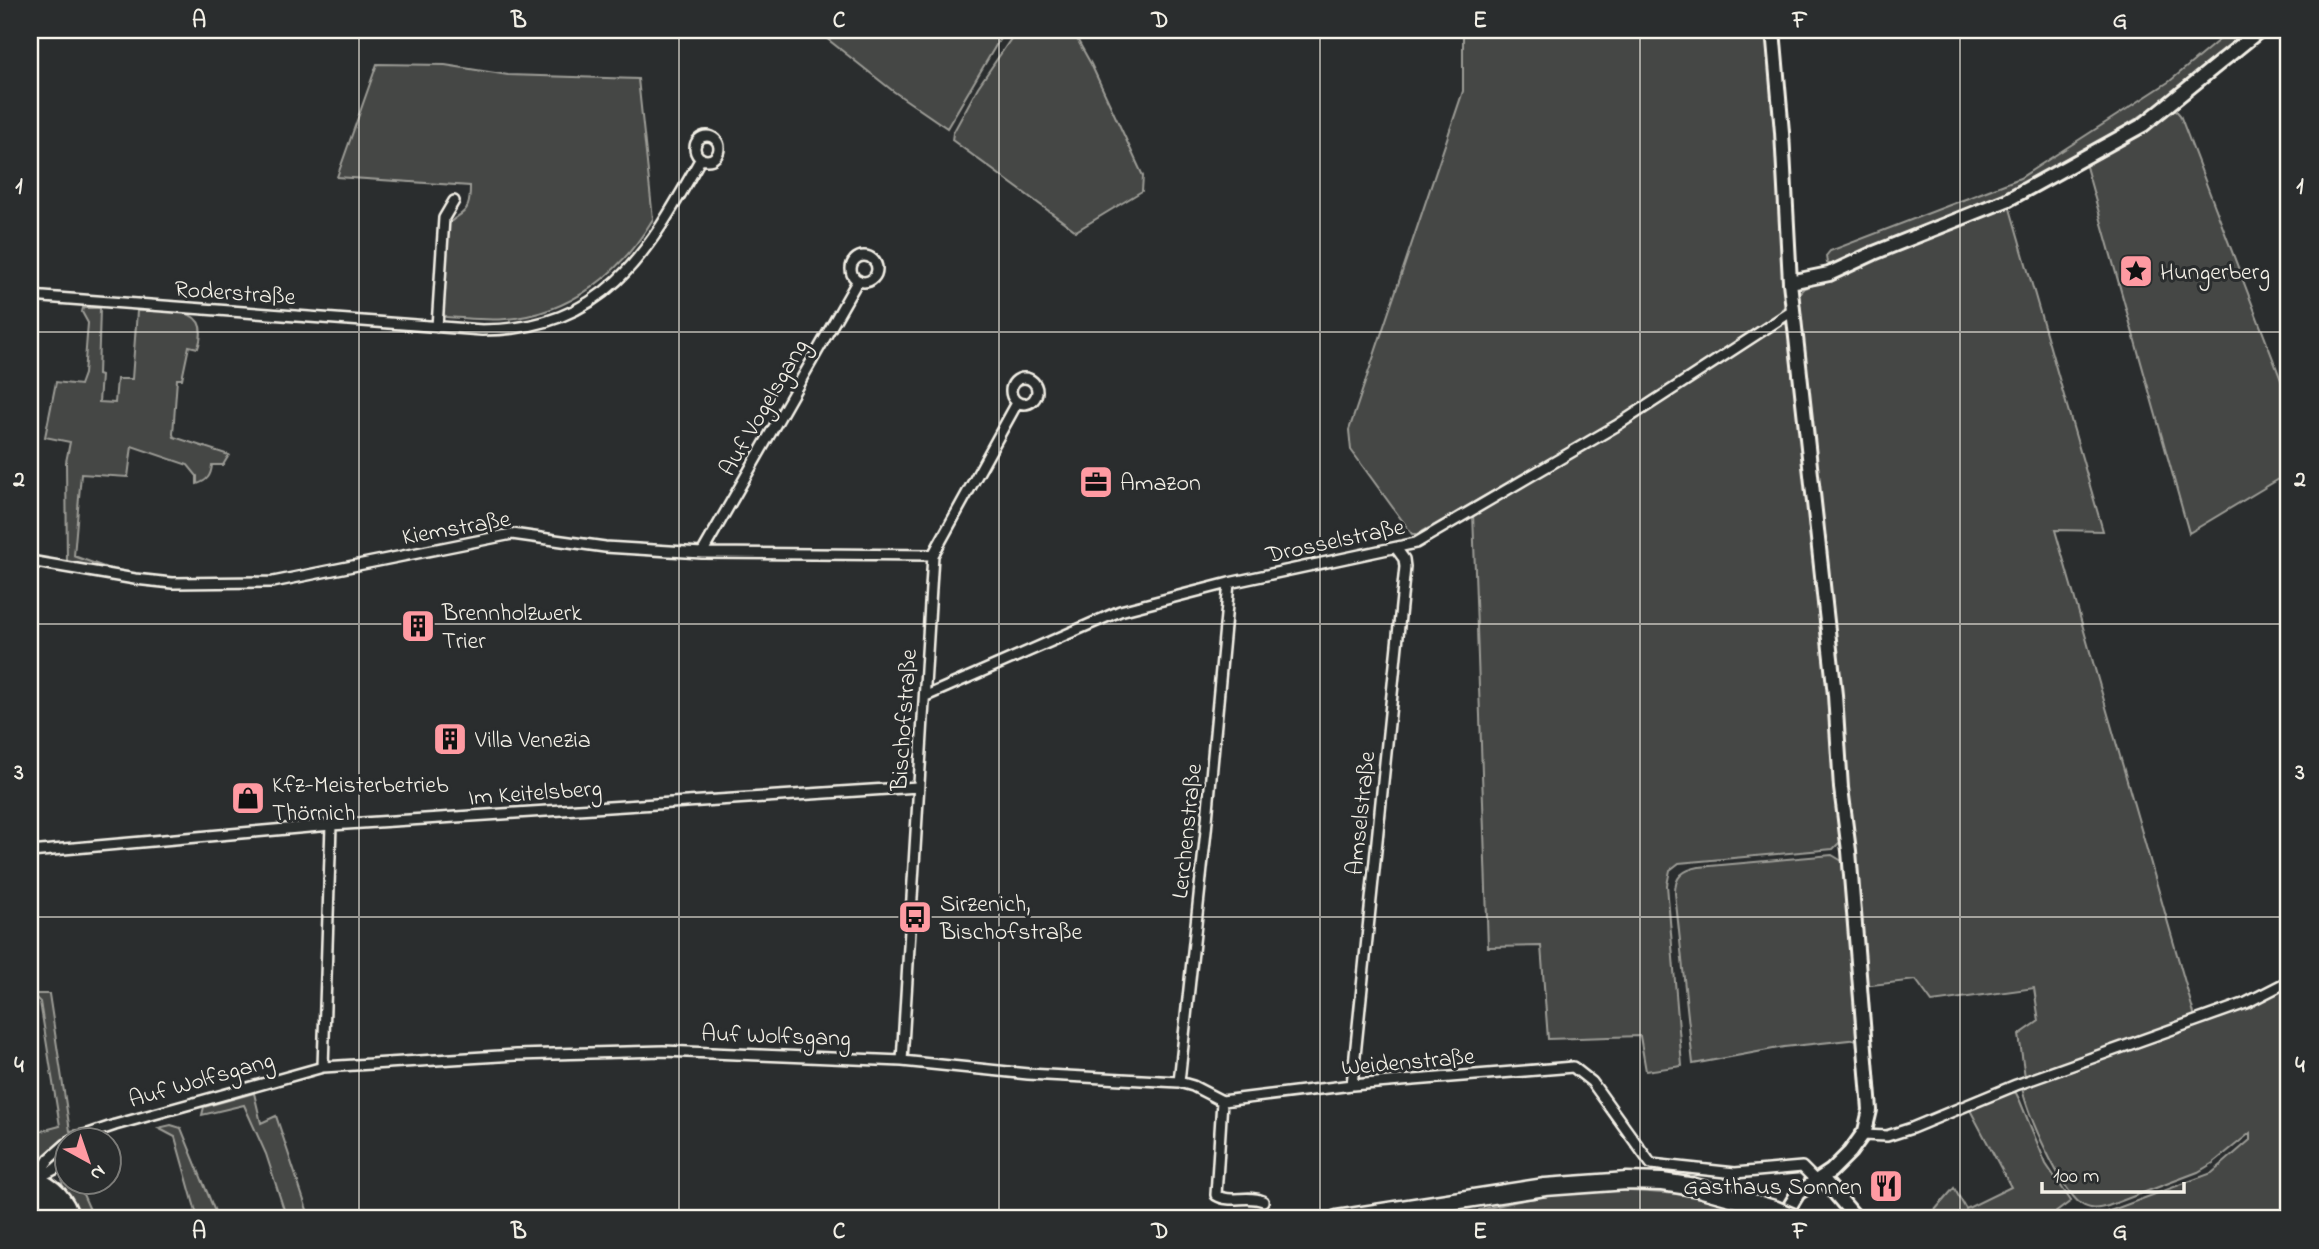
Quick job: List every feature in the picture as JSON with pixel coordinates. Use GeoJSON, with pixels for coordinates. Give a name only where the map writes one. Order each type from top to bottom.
{"type":"FeatureCollection","features":[{"type":"Feature","properties":{"kind":"highway"},"geometry":{"type":"LineString","coordinates":[[32,1178],[56,1219]]}},
{"type":"Feature","properties":{"kind":"highway"},"geometry":{"type":"LineString","coordinates":[[32,1178],[53,1190],[68,1210],[71,1219]]}},
{"type":"Feature","properties":{"kind":"highway"},"geometry":{"type":"LineString","coordinates":[[1337,1219],[1545,1187],[1611,1181],[1679,1184],[1712,1191],[1787,1216]]}},
{"type":"Feature","properties":{"kind":"main road"},"geometry":{"type":"LineString","coordinates":[[1773,30],[1782,132],[1790,282],[1835,695],[1870,1110],[1865,1131],[1850,1152],[1819,1180],[1797,1193],[1787,1216]]}},
{"type":"Feature","properties":{"kind":"main road"},"geometry":{"type":"LineString","coordinates":[[1790,282],[1829,274],[1874,253],[2007,200],[2143,125],[2260,30]]}},
{"type":"Feature","properties":{"kind":"main road"},"geometry":{"type":"LineString","coordinates":[[1819,1180],[1857,1219]]}},
{"type":"Feature","properties":{"kind":"street","name":"Roderstraße"},"geometry":{"type":"LineString","coordinates":[[30,296],[437,327],[491,330],[527,326],[564,316],[584,306],[616,283],[637,260],[677,201],[701,158]]}},
{"type":"Feature","properties":{"kind":"street"},"geometry":{"type":"LineString","coordinates":[[437,327],[443,218],[454,201]]}},
{"type":"Feature","properties":{"kind":"street","name":"Auf Vogelsgang"},"geometry":{"type":"LineString","coordinates":[[702,553],[858,280]]}},
{"type":"Feature","properties":{"kind":"street","name":"Drosselstraße"},"geometry":{"type":"LineString","coordinates":[[926,696],[1120,611],[1229,583],[1416,543],[1616,426],[1794,310]]}},
{"type":"Feature","properties":{"kind":"street","name":"Bischofstraße"},"geometry":{"type":"LineString","coordinates":[[901,1062],[933,555],[1017,403]]}},
{"type":"Feature","properties":{"kind":"street","name":"Kiemstraße"},"geometry":{"type":"LineString","coordinates":[[30,561],[172,583],[273,582],[512,534],[605,547],[702,553],[933,555]]}},
{"type":"Feature","properties":{"kind":"street","name":"Amselstraße"},"geometry":{"type":"LineString","coordinates":[[1352,1085],[1405,567],[1404,559],[1396,548]]}},
{"type":"Feature","properties":{"kind":"street","name":"Lerchenstraße"},"geometry":{"type":"LineString","coordinates":[[1179,1082],[1229,583]]}},
{"type":"Feature","properties":{"kind":"street","name":"Im Keitelsberg"},"geometry":{"type":"LineString","coordinates":[[30,852],[331,825],[918,787]]}},
{"type":"Feature","properties":{"kind":"street"},"geometry":{"type":"LineString","coordinates":[[323,1067],[331,825]]}},
{"type":"Feature","properties":{"kind":"street"},"geometry":{"type":"LineString","coordinates":[[1862,1135],[1887,1136],[2016,1085],[2246,1003],[2289,981]]}},
{"type":"Feature","properties":{"kind":"street","name":"Auf Wolfsgang"},"geometry":{"type":"LineString","coordinates":[[116,1126],[323,1067],[516,1055],[663,1051],[901,1062],[1028,1074],[1179,1082],[1222,1101]]}},
{"type":"Feature","properties":{"kind":"street","name":"Weidenstraße"},"geometry":{"type":"LineString","coordinates":[[1222,1101],[1352,1085],[1573,1067],[1592,1082],[1651,1164],[1735,1172],[1802,1167],[1819,1180]]}},
{"type":"Feature","properties":{"kind":"street"},"geometry":{"type":"LineString","coordinates":[[1222,1101],[1216,1195],[1223,1200],[1250,1198],[1263,1201]]}},
{"type":"Feature","properties":{"kind":"street"},"geometry":{"type":"LineString","coordinates":[[32,1178],[52,1156]]}},
{"type":"Feature","properties":{"kind":"street"},"geometry":{"type":"LineString","coordinates":[[32,1178],[52,1170]]}},
{"type":"Feature","properties":{"kind":"shaded area"},"geometry":{"type":"Polygon","coordinates":[[[816,30],[1005,30],[947,128],[893,91],[816,30]]]}},
{"type":"Feature","properties":{"kind":"shaded area"},"geometry":{"type":"Polygon","coordinates":[[[1017,30],[1072,30],[1091,64],[1143,176],[1142,191],[1076,231],[952,140],[953,133],[978,87],[1017,30]]]}},
{"type":"Feature","properties":{"kind":"shaded area"},"geometry":{"type":"Polygon","coordinates":[[[1463,30],[1767,30],[1789,301],[1779,313],[1634,410],[1429,528],[1412,534],[1351,450],[1349,430],[1463,91],[1463,30]]]}},
{"type":"Feature","properties":{"kind":"shaded area"},"geometry":{"type":"Polygon","coordinates":[[[2231,30],[2252,30],[2169,98],[2035,182],[1995,200],[1877,244],[1840,263],[1827,263],[1826,256],[1830,251],[2020,178],[2170,81],[2231,30]]]}},
{"type":"Feature","properties":{"kind":"shaded area"},"geometry":{"type":"Polygon","coordinates":[[[377,64],[445,65],[508,75],[638,79],[653,219],[626,257],[609,273],[592,287],[551,309],[506,319],[446,317],[442,312],[447,227],[466,209],[470,186],[337,177],[377,64]]]}},
{"type":"Feature","properties":{"kind":"shaded area"},"geometry":{"type":"Polygon","coordinates":[[[2173,107],[2180,115],[2289,401],[2289,473],[2189,533],[2085,163],[2173,107]]]}},
{"type":"Feature","properties":{"kind":"shaded area"},"geometry":{"type":"Polygon","coordinates":[[[2009,205],[2103,531],[2055,530],[2195,1017],[2025,1077],[2019,1035],[2039,1021],[2034,988],[1932,1002],[1916,980],[1863,986],[1798,302],[1799,293],[1804,288],[2009,205]]]}},
{"type":"Feature","properties":{"kind":"shaded area"},"geometry":{"type":"Polygon","coordinates":[[[83,308],[100,308],[99,402],[115,403],[117,379],[132,379],[137,311],[184,313],[199,323],[201,334],[198,348],[189,346],[182,379],[177,379],[173,434],[174,437],[229,455],[223,465],[212,465],[208,477],[197,484],[197,476],[188,465],[132,446],[128,477],[81,474],[74,556],[104,567],[102,569],[67,562],[66,462],[70,442],[45,437],[56,382],[80,385],[84,374],[88,323],[82,312],[83,308]]]}},
{"type":"Feature","properties":{"kind":"shaded area"},"geometry":{"type":"Polygon","coordinates":[[[1782,323],[1789,325],[1823,624],[1840,842],[1833,849],[1679,863],[1670,870],[1667,885],[1682,1066],[1646,1071],[1640,1036],[1548,1039],[1541,946],[1488,947],[1473,513],[1578,454],[1782,323]]]}},
{"type":"Feature","properties":{"kind":"shaded area"},"geometry":{"type":"Polygon","coordinates":[[[1832,855],[1842,861],[1858,1039],[1784,1047],[1693,1064],[1675,893],[1678,878],[1684,872],[1699,867],[1832,855]]]}},
{"type":"Feature","properties":{"kind":"shaded area"},"geometry":{"type":"Polygon","coordinates":[[[2289,985],[2289,1219],[2107,1219],[2107,1212],[2212,1173],[2250,1140],[2250,1133],[2198,1172],[2104,1207],[2091,1208],[2081,1204],[2064,1183],[2045,1149],[2029,1112],[2022,1086],[2289,985]]]}},
{"type":"Feature","properties":{"kind":"shaded area"},"geometry":{"type":"Polygon","coordinates":[[[30,994],[49,994],[69,1126],[60,1126],[40,1002],[34,996],[30,997],[30,994]]]}},
{"type":"Feature","properties":{"kind":"shaded area"},"geometry":{"type":"Polygon","coordinates":[[[2011,1091],[2016,1093],[2020,1101],[2046,1164],[2071,1201],[2047,1219],[1928,1218],[1954,1188],[1966,1209],[2011,1187],[1969,1108],[2011,1091]]]}},
{"type":"Feature","properties":{"kind":"shaded area"},"geometry":{"type":"Polygon","coordinates":[[[254,1093],[261,1123],[276,1116],[310,1219],[287,1219],[266,1154],[244,1105],[202,1115],[204,1107],[254,1093]]]}},
{"type":"Feature","properties":{"kind":"shaded area"},"geometry":{"type":"Polygon","coordinates":[[[171,1125],[181,1128],[218,1219],[198,1219],[175,1137],[158,1128],[171,1125]]]}},
{"type":"Feature","properties":{"kind":"shaded area"},"geometry":{"type":"Polygon","coordinates":[[[52,1128],[52,1152],[39,1161],[30,1163],[30,1134],[52,1128]]]}},
{"type":"Feature","properties":{"kind":"shaded area"},"geometry":{"type":"Polygon","coordinates":[[[1586,1190],[1654,1192],[1697,1197],[1740,1209],[1762,1219],[1478,1219],[1479,1210],[1586,1190]]]}},
{"type":"Feature","properties":{"kind":"shaded area"},"geometry":{"type":"Polygon","coordinates":[[[65,1196],[84,1196],[94,1219],[75,1219],[65,1196]]]}},
{"type":"Feature","properties":{"kind":"place","name":"Hungerberg"},"geometry":{"type":"Point","coordinates":[2136,271]}},
{"type":"Feature","properties":{"kind":"place","name":"Amazon"},"geometry":{"type":"Point","coordinates":[1096,482]}},
{"type":"Feature","properties":{"kind":"place","name":"Brennholzwerk Trier"},"geometry":{"type":"Point","coordinates":[418,626]}},
{"type":"Feature","properties":{"kind":"place","name":"Villa Venezia"},"geometry":{"type":"Point","coordinates":[450,739]}},
{"type":"Feature","properties":{"kind":"place","name":"Kfz-Meisterbetrieb Thörnich"},"geometry":{"type":"Point","coordinates":[248,798]}},
{"type":"Feature","properties":{"kind":"place","name":"Sirzenich, Bischofstraße"},"geometry":{"type":"Point","coordinates":[915,917]}},
{"type":"Feature","properties":{"kind":"place","name":"Gasthaus Sonnen"},"geometry":{"type":"Point","coordinates":[1886,1186]}}]}
